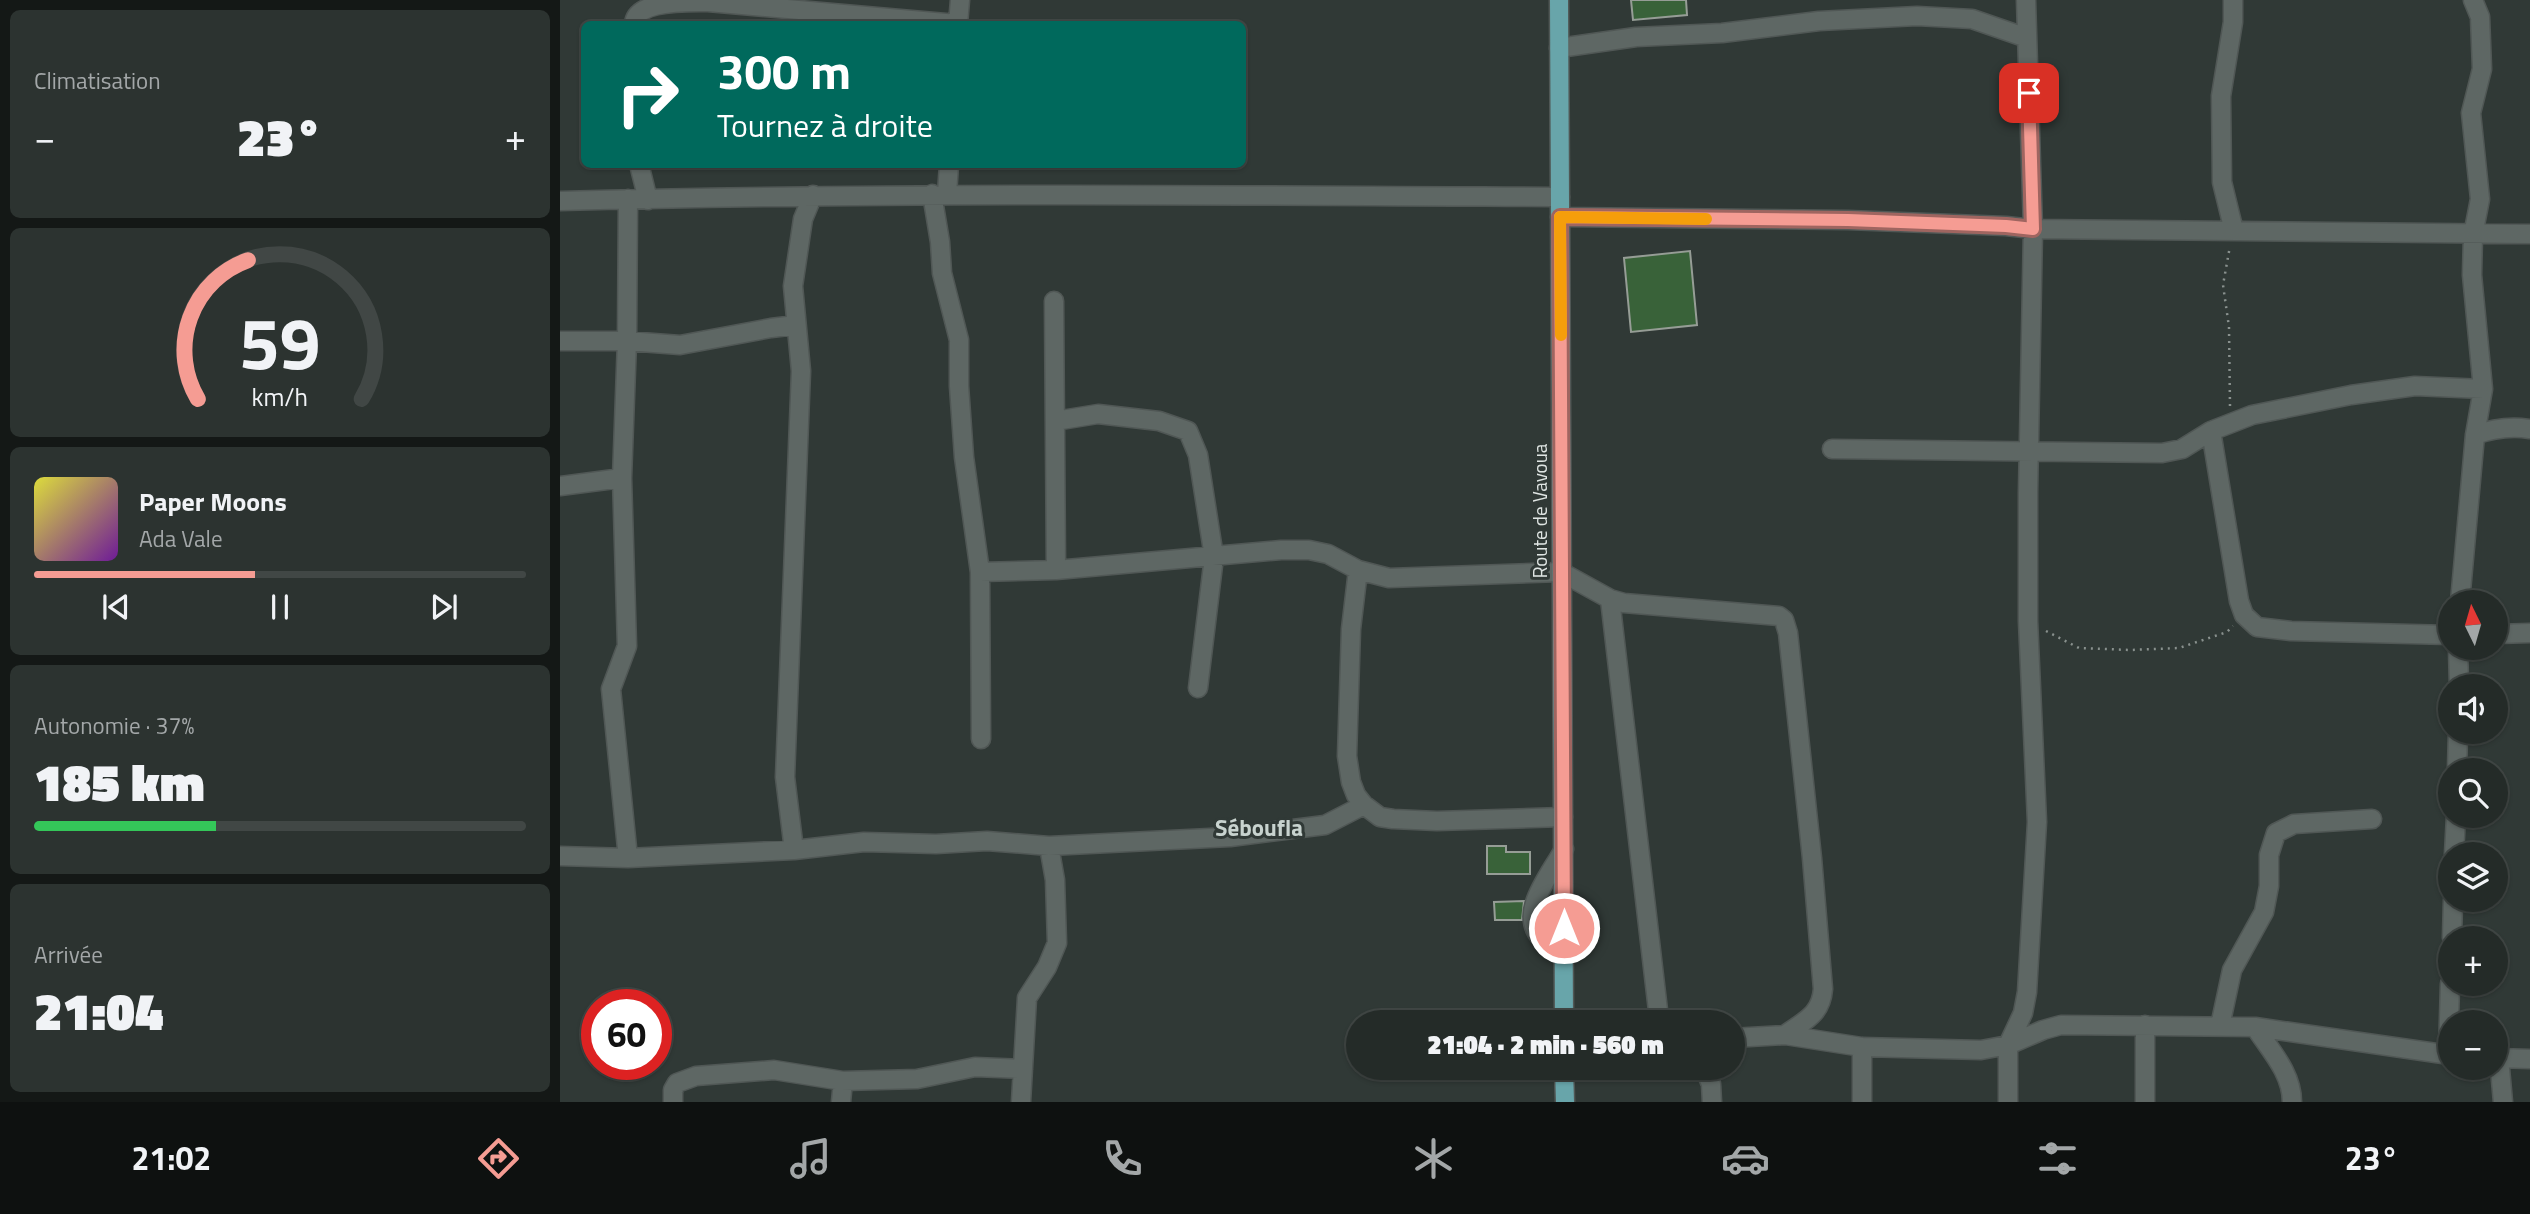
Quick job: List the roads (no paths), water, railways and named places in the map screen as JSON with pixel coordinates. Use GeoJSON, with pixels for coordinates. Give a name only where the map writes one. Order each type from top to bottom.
{"type":"FeatureCollection","features":[{"type":"Feature","properties":{"kind":"main road","name":"Route de Vavoua"},"geometry":{"type":"LineString","coordinates":[[1559,0],[1564,1010]]}},
{"type":"Feature","properties":{"kind":"main road"},"geometry":{"type":"LineString","coordinates":[[1564,1080],[1565,1102]]}},
{"type":"Feature","properties":{"kind":"street"},"geometry":{"type":"LineString","coordinates":[[957,21],[960,0]]}},
{"type":"Feature","properties":{"kind":"street"},"geometry":{"type":"LineString","coordinates":[[2008,1102],[2008,1045],[2023,1013],[2027,992],[2037,822],[2028,621],[2028,452],[2033,229],[2026,0]]}},
{"type":"Feature","properties":{"kind":"street"},"geometry":{"type":"LineString","coordinates":[[2234,0],[2221,96],[2222,182],[2234,231]]}},
{"type":"Feature","properties":{"kind":"street"},"geometry":{"type":"LineString","coordinates":[[2461,590],[2475,435],[2483,389],[2472,275],[2473,235],[2480,199],[2471,113],[2482,69],[2480,17],[2473,0]]}},
{"type":"Feature","properties":{"kind":"street"},"geometry":{"type":"LineString","coordinates":[[634,21],[639,8],[648,3],[667,1],[708,2],[923,21]]}},
{"type":"Feature","properties":{"kind":"street"},"geometry":{"type":"LineString","coordinates":[[1559,48],[1636,37],[1722,33],[1819,21],[1917,16],[1972,19],[2027,38]]}},
{"type":"Feature","properties":{"kind":"street"},"geometry":{"type":"LineString","coordinates":[[640,168],[648,200]]}},
{"type":"Feature","properties":{"kind":"street"},"geometry":{"type":"LineString","coordinates":[[948,168],[939,194],[940,242],[942,273],[959,340],[964,457],[979,572],[981,739]]}},
{"type":"Feature","properties":{"kind":"street"},"geometry":{"type":"LineString","coordinates":[[560,201],[939,194],[1560,197]]}},
{"type":"Feature","properties":{"kind":"street"},"geometry":{"type":"LineString","coordinates":[[794,850],[785,777],[801,371],[793,286],[803,219],[813,195]]}},
{"type":"Feature","properties":{"kind":"street"},"geometry":{"type":"LineString","coordinates":[[628,199],[622,478],[627,646],[611,689],[628,858]]}},
{"type":"Feature","properties":{"kind":"street"},"geometry":{"type":"LineString","coordinates":[[1560,217],[1848,220],[2033,229],[2530,234]]}},
{"type":"Feature","properties":{"kind":"street"},"geometry":{"type":"LineString","coordinates":[[1054,301],[1056,570]]}},
{"type":"Feature","properties":{"kind":"street"},"geometry":{"type":"LineString","coordinates":[[560,341],[627,341],[680,345],[796,325]]}},
{"type":"Feature","properties":{"kind":"street"},"geometry":{"type":"LineString","coordinates":[[1832,449],[2162,453],[2182,449],[2211,431],[2252,415],[2351,395],[2415,386],[2483,389]]}},
{"type":"Feature","properties":{"kind":"street"},"geometry":{"type":"LineString","coordinates":[[1055,421],[1098,414],[1159,421],[1188,431],[1198,455],[1214,557],[1198,688]]}},
{"type":"Feature","properties":{"kind":"street"},"geometry":{"type":"LineString","coordinates":[[2475,435],[2494,428],[2530,429]]}},
{"type":"Feature","properties":{"kind":"street"},"geometry":{"type":"LineString","coordinates":[[2211,431],[2239,601],[2244,615],[2258,627],[2291,631],[2438,635]]}},
{"type":"Feature","properties":{"kind":"street"},"geometry":{"type":"LineString","coordinates":[[560,486],[622,478]]}},
{"type":"Feature","properties":{"kind":"street"},"geometry":{"type":"LineString","coordinates":[[979,572],[1056,570],[1309,550],[1328,554],[1358,570],[1389,578],[1562,572],[1610,599],[1624,603],[1779,616],[1784,620],[1812,858],[1823,989],[1822,1002],[1817,1011],[1785,1035]]}},
{"type":"Feature","properties":{"kind":"street"},"geometry":{"type":"LineString","coordinates":[[1358,570],[1351,629],[1347,756],[1351,782],[1364,805],[1380,817],[1393,819],[1437,821],[1563,817]]}},
{"type":"Feature","properties":{"kind":"street"},"geometry":{"type":"LineString","coordinates":[[1610,599],[1658,1010]]}},
{"type":"Feature","properties":{"kind":"street"},"geometry":{"type":"LineString","coordinates":[[2508,634],[2530,633]]}},
{"type":"Feature","properties":{"kind":"street"},"geometry":{"type":"LineString","coordinates":[[560,856],[628,858],[794,850],[864,842],[936,844],[987,841],[1049,846],[1230,837],[1325,825],[1364,805]]}},
{"type":"Feature","properties":{"kind":"street"},"geometry":{"type":"LineString","coordinates":[[2220,1026],[2232,970],[2264,912],[2269,887],[2269,855],[2276,833],[2294,824],[2372,819]]}},
{"type":"Feature","properties":{"kind":"street"},"geometry":{"type":"LineString","coordinates":[[1021,1102],[1027,998],[1047,967],[1057,943],[1055,880],[1049,846]]}},
{"type":"Feature","properties":{"kind":"street"},"geometry":{"type":"LineString","coordinates":[[1564,849],[1535,897],[1533,923],[1541,938],[1564,954]]}},
{"type":"Feature","properties":{"kind":"street"},"geometry":{"type":"LineString","coordinates":[[1745,1037],[1785,1035],[1862,1047],[1981,1051],[2008,1045],[2061,1025],[2220,1026],[2255,1027],[2438,1052]]}},
{"type":"Feature","properties":{"kind":"street"},"geometry":{"type":"LineString","coordinates":[[2145,1025],[2146,1102]]}},
{"type":"Feature","properties":{"kind":"street"},"geometry":{"type":"LineString","coordinates":[[2255,1027],[2285,1071],[2292,1102]]}},
{"type":"Feature","properties":{"kind":"street"},"geometry":{"type":"LineString","coordinates":[[1861,1102],[1862,1047]]}},
{"type":"Feature","properties":{"kind":"street"},"geometry":{"type":"LineString","coordinates":[[2508,1058],[2530,1059]]}},
{"type":"Feature","properties":{"kind":"street"},"geometry":{"type":"LineString","coordinates":[[673,1102],[673,1090],[677,1083],[696,1076],[774,1070],[843,1081],[917,1079],[975,1067],[1023,1069]]}},
{"type":"Feature","properties":{"kind":"street"},"geometry":{"type":"LineString","coordinates":[[1709,1080],[1712,1102]]}},
{"type":"Feature","properties":{"kind":"street"},"geometry":{"type":"LineString","coordinates":[[2500,1080],[2503,1102]]}},
{"type":"Feature","properties":{"kind":"street"},"geometry":{"type":"LineString","coordinates":[[841,1102],[843,1081]]}},
{"type":"Feature","properties":{"kind":"district","name":"Séboufla"},"geometry":{"type":"Point","coordinates":[1259,828]}}]}
